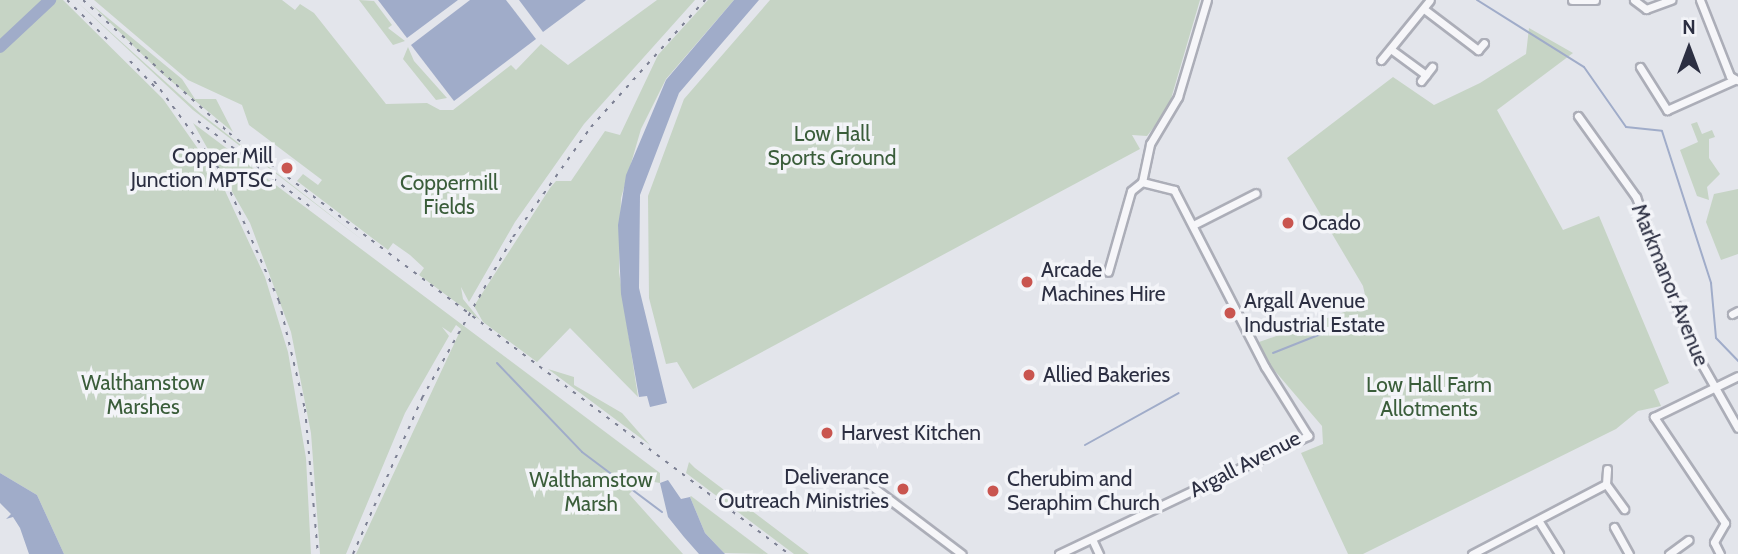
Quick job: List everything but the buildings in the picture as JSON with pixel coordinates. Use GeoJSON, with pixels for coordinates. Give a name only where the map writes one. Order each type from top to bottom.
{"type":"FeatureCollection","features":[{"type":"Feature","properties":{"kind":"street"},"geometry":{"type":"LineString","coordinates":[[1108,272],[1129,195],[1142,182],[1150,144],[1178,97],[1207,0]]}},
{"type":"Feature","properties":{"kind":"street"},"geometry":{"type":"LineString","coordinates":[[1381,60],[1392,50],[1430,0]]}},
{"type":"Feature","properties":{"kind":"street"},"geometry":{"type":"LineString","coordinates":[[1572,0],[1595,0]]}},
{"type":"Feature","properties":{"kind":"street"},"geometry":{"type":"LineString","coordinates":[[1634,0],[1646,9],[1671,0]]}},
{"type":"Feature","properties":{"kind":"street"},"geometry":{"type":"LineString","coordinates":[[1640,67],[1667,110],[1736,80],[1700,0]]}},
{"type":"Feature","properties":{"kind":"street"},"geometry":{"type":"LineString","coordinates":[[1424,9],[1478,50],[1484,43]]}},
{"type":"Feature","properties":{"kind":"street"},"geometry":{"type":"LineString","coordinates":[[1392,50],[1424,78],[1432,67]]}},
{"type":"Feature","properties":{"kind":"street","name":"Markmanor Avenue"},"geometry":{"type":"LineString","coordinates":[[1578,116],[1636,197],[1711,387],[1738,428]]}},
{"type":"Feature","properties":{"kind":"street"},"geometry":{"type":"LineString","coordinates":[[1142,182],[1174,190],[1195,224],[1256,193]]}},
{"type":"Feature","properties":{"kind":"street","name":"Argall Avenue"},"geometry":{"type":"LineString","coordinates":[[1059,554],[1308,436],[1265,368],[1195,224]]}},
{"type":"Feature","properties":{"kind":"street"},"geometry":{"type":"LineString","coordinates":[[1720,554],[1714,542],[1725,523],[1655,421],[1656,413],[1738,376]]}},
{"type":"Feature","properties":{"kind":"street"},"geometry":{"type":"LineString","coordinates":[[1606,469],[1606,484],[1624,509]]}},
{"type":"Feature","properties":{"kind":"street"},"geometry":{"type":"LineString","coordinates":[[861,478],[962,554]]}},
{"type":"Feature","properties":{"kind":"street"},"geometry":{"type":"LineString","coordinates":[[1472,554],[1540,523],[1606,484]]}},
{"type":"Feature","properties":{"kind":"street"},"geometry":{"type":"LineString","coordinates":[[1540,523],[1559,554]]}},
{"type":"Feature","properties":{"kind":"street"},"geometry":{"type":"LineString","coordinates":[[1614,527],[1629,554]]}},
{"type":"Feature","properties":{"kind":"street"},"geometry":{"type":"LineString","coordinates":[[1092,539],[1099,554]]}},
{"type":"Feature","properties":{"kind":"street"},"geometry":{"type":"LineString","coordinates":[[1669,554],[1688,540]]}},
{"type":"Feature","properties":{"kind":"green space","name":"Walthamstow Marshes"},"geometry":{"type":"Polygon","coordinates":[[[0,0],[63,0],[163,99],[220,180],[265,277],[288,352],[306,458],[311,554],[64,554],[37,495],[0,473],[0,0]]]}},
{"type":"Feature","properties":{"kind":"green space"},"geometry":{"type":"Polygon","coordinates":[[[75,0],[200,113],[365,242],[193,110],[75,0]]]}},
{"type":"Feature","properties":{"kind":"green space","name":"Coppermill Fields"},"geometry":{"type":"Polygon","coordinates":[[[94,0],[282,0],[295,10],[300,4],[314,13],[386,104],[427,103],[440,110],[453,110],[511,65],[516,70],[541,44],[568,65],[657,0],[695,0],[584,124],[515,222],[469,302],[461,287],[463,299],[480,320],[419,275],[424,268],[410,255],[393,243],[388,250],[297,181],[303,174],[318,185],[322,180],[249,125],[242,105],[188,80],[94,0]]]}},
{"type":"Feature","properties":{"kind":"green space"},"geometry":{"type":"Polygon","coordinates":[[[359,0],[374,1],[392,25],[388,28],[405,41],[393,45],[359,0]]]}},
{"type":"Feature","properties":{"kind":"green space"},"geometry":{"type":"Polygon","coordinates":[[[708,0],[734,0],[666,79],[641,129],[621,198],[619,272],[638,397],[570,328],[537,362],[483,322],[474,306],[550,188],[556,181],[571,181],[605,131],[620,135],[658,55],[708,0]]]}},
{"type":"Feature","properties":{"kind":"green space","name":"Low Hall Sports Ground"},"geometry":{"type":"Polygon","coordinates":[[[770,0],[1200,0],[1168,109],[1147,136],[1132,135],[1140,149],[693,389],[677,362],[666,364],[649,298],[648,196],[684,99],[770,0]]]}},
{"type":"Feature","properties":{"kind":"green space"},"geometry":{"type":"Polygon","coordinates":[[[91,4],[182,79],[195,99],[216,99],[233,132],[160,72],[91,4]]]}},
{"type":"Feature","properties":{"kind":"green space","name":"Low Hall Farm Allotments"},"geometry":{"type":"Polygon","coordinates":[[[1529,28],[1573,53],[1497,110],[1563,230],[1599,216],[1669,383],[1654,390],[1661,406],[1638,411],[1616,429],[1363,554],[1348,554],[1301,453],[1323,444],[1322,426],[1269,364],[1259,342],[1367,304],[1363,286],[1287,158],[1393,77],[1434,105],[1480,83],[1526,54],[1529,28]]]}},
{"type":"Feature","properties":{"kind":"green space"},"geometry":{"type":"Polygon","coordinates":[[[408,47],[414,61],[447,98],[436,100],[403,59],[408,47]]]}},
{"type":"Feature","properties":{"kind":"green space"},"geometry":{"type":"Polygon","coordinates":[[[1697,122],[1702,134],[1712,130],[1715,137],[1709,139],[1709,158],[1720,174],[1707,187],[1709,200],[1697,196],[1680,150],[1698,142],[1691,124],[1697,122]]]}},
{"type":"Feature","properties":{"kind":"green space","name":"Walthamstow Marsh"},"geometry":{"type":"Polygon","coordinates":[[[193,123],[660,473],[660,483],[643,480],[629,494],[683,554],[356,554],[461,329],[456,325],[451,333],[442,327],[449,336],[405,413],[346,554],[320,554],[311,433],[291,332],[250,223],[193,123]]]}},
{"type":"Feature","properties":{"kind":"green space"},"geometry":{"type":"Polygon","coordinates":[[[1738,189],[1738,254],[1721,260],[1706,222],[1714,194],[1738,189]]]}},
{"type":"Feature","properties":{"kind":"green space"},"geometry":{"type":"Polygon","coordinates":[[[548,369],[574,377],[574,385],[622,413],[650,445],[548,369]]]}},
{"type":"Feature","properties":{"kind":"green space"},"geometry":{"type":"Polygon","coordinates":[[[689,462],[809,554],[794,554],[686,473],[689,462]]]}},
{"type":"Feature","properties":{"kind":"green space"},"geometry":{"type":"Polygon","coordinates":[[[690,497],[768,554],[724,553],[705,533],[690,497]]]}},
{"type":"Feature","properties":{"kind":"water"},"geometry":{"type":"Polygon","coordinates":[[[378,0],[458,0],[407,38],[378,0]]]}},
{"type":"Feature","properties":{"kind":"water"},"geometry":{"type":"Polygon","coordinates":[[[470,0],[506,0],[536,39],[454,101],[411,45],[470,0]]]}},
{"type":"Feature","properties":{"kind":"water"},"geometry":{"type":"Polygon","coordinates":[[[519,0],[586,0],[543,32],[519,0]]]}},
{"type":"Feature","properties":{"kind":"water"},"geometry":{"type":"Polygon","coordinates":[[[734,0],[759,0],[679,93],[640,195],[639,288],[667,403],[650,407],[647,396],[639,397],[621,294],[618,225],[626,175],[666,80],[734,0]]]}},
{"type":"Feature","properties":{"kind":"water"},"geometry":{"type":"Polygon","coordinates":[[[0,473],[37,495],[64,554],[29,554],[20,528],[13,517],[6,519],[11,514],[0,503],[0,473]]]}},
{"type":"Feature","properties":{"kind":"water"},"geometry":{"type":"Polygon","coordinates":[[[668,480],[681,499],[690,497],[705,533],[725,554],[699,554],[668,517],[660,483],[668,480]]]}},
{"type":"Feature","properties":{"kind":"waterway"},"geometry":{"type":"LineString","coordinates":[[0,47],[50,0]]}},
{"type":"Feature","properties":{"kind":"waterway"},"geometry":{"type":"LineString","coordinates":[[1477,0],[1584,67],[1626,127],[1662,131],[1711,283],[1716,338],[1738,361]]}},
{"type":"Feature","properties":{"kind":"waterway"},"geometry":{"type":"LineString","coordinates":[[1273,353],[1326,332]]}},
{"type":"Feature","properties":{"kind":"waterway"},"geometry":{"type":"LineString","coordinates":[[497,363],[582,452],[662,512]]}},
{"type":"Feature","properties":{"kind":"waterway"},"geometry":{"type":"LineString","coordinates":[[1085,445],[1179,393]]}},
{"type":"Feature","properties":{"kind":"railway"},"geometry":{"type":"LineString","coordinates":[[67,0],[107,39]]}},
{"type":"Feature","properties":{"kind":"railway"},"geometry":{"type":"LineString","coordinates":[[83,0],[229,133],[789,554]]}},
{"type":"Feature","properties":{"kind":"railway"},"geometry":{"type":"LineString","coordinates":[[353,554],[422,398],[513,237],[591,127],[705,0]]}},
{"type":"Feature","properties":{"kind":"railway"},"geometry":{"type":"LineString","coordinates":[[130,61],[159,91]]}},
{"type":"Feature","properties":{"kind":"railway"},"geometry":{"type":"LineString","coordinates":[[154,81],[222,173],[279,301],[305,409],[318,554]]}},
{"type":"Feature","properties":{"kind":"railway"},"geometry":{"type":"LineString","coordinates":[[198,121],[309,206]]}},
{"type":"Feature","properties":{"kind":"place","name":"Copper Mill Junction MPTSC"},"geometry":{"type":"Point","coordinates":[287,168]}},
{"type":"Feature","properties":{"kind":"place","name":"Ocado"},"geometry":{"type":"Point","coordinates":[1288,223]}},
{"type":"Feature","properties":{"kind":"place","name":"Arcade Machines Hire"},"geometry":{"type":"Point","coordinates":[1027,282]}},
{"type":"Feature","properties":{"kind":"place","name":"Argall Avenue Industrial Estate"},"geometry":{"type":"Point","coordinates":[1230,313]}},
{"type":"Feature","properties":{"kind":"place","name":"Allied Bakeries"},"geometry":{"type":"Point","coordinates":[1029,375]}},
{"type":"Feature","properties":{"kind":"place","name":"Harvest Kitchen"},"geometry":{"type":"Point","coordinates":[827,433]}},
{"type":"Feature","properties":{"kind":"place","name":"Deliverance Outreach Ministries"},"geometry":{"type":"Point","coordinates":[903,489]}},
{"type":"Feature","properties":{"kind":"place","name":"Cherubim and Seraphim Church"},"geometry":{"type":"Point","coordinates":[993,491]}}]}
